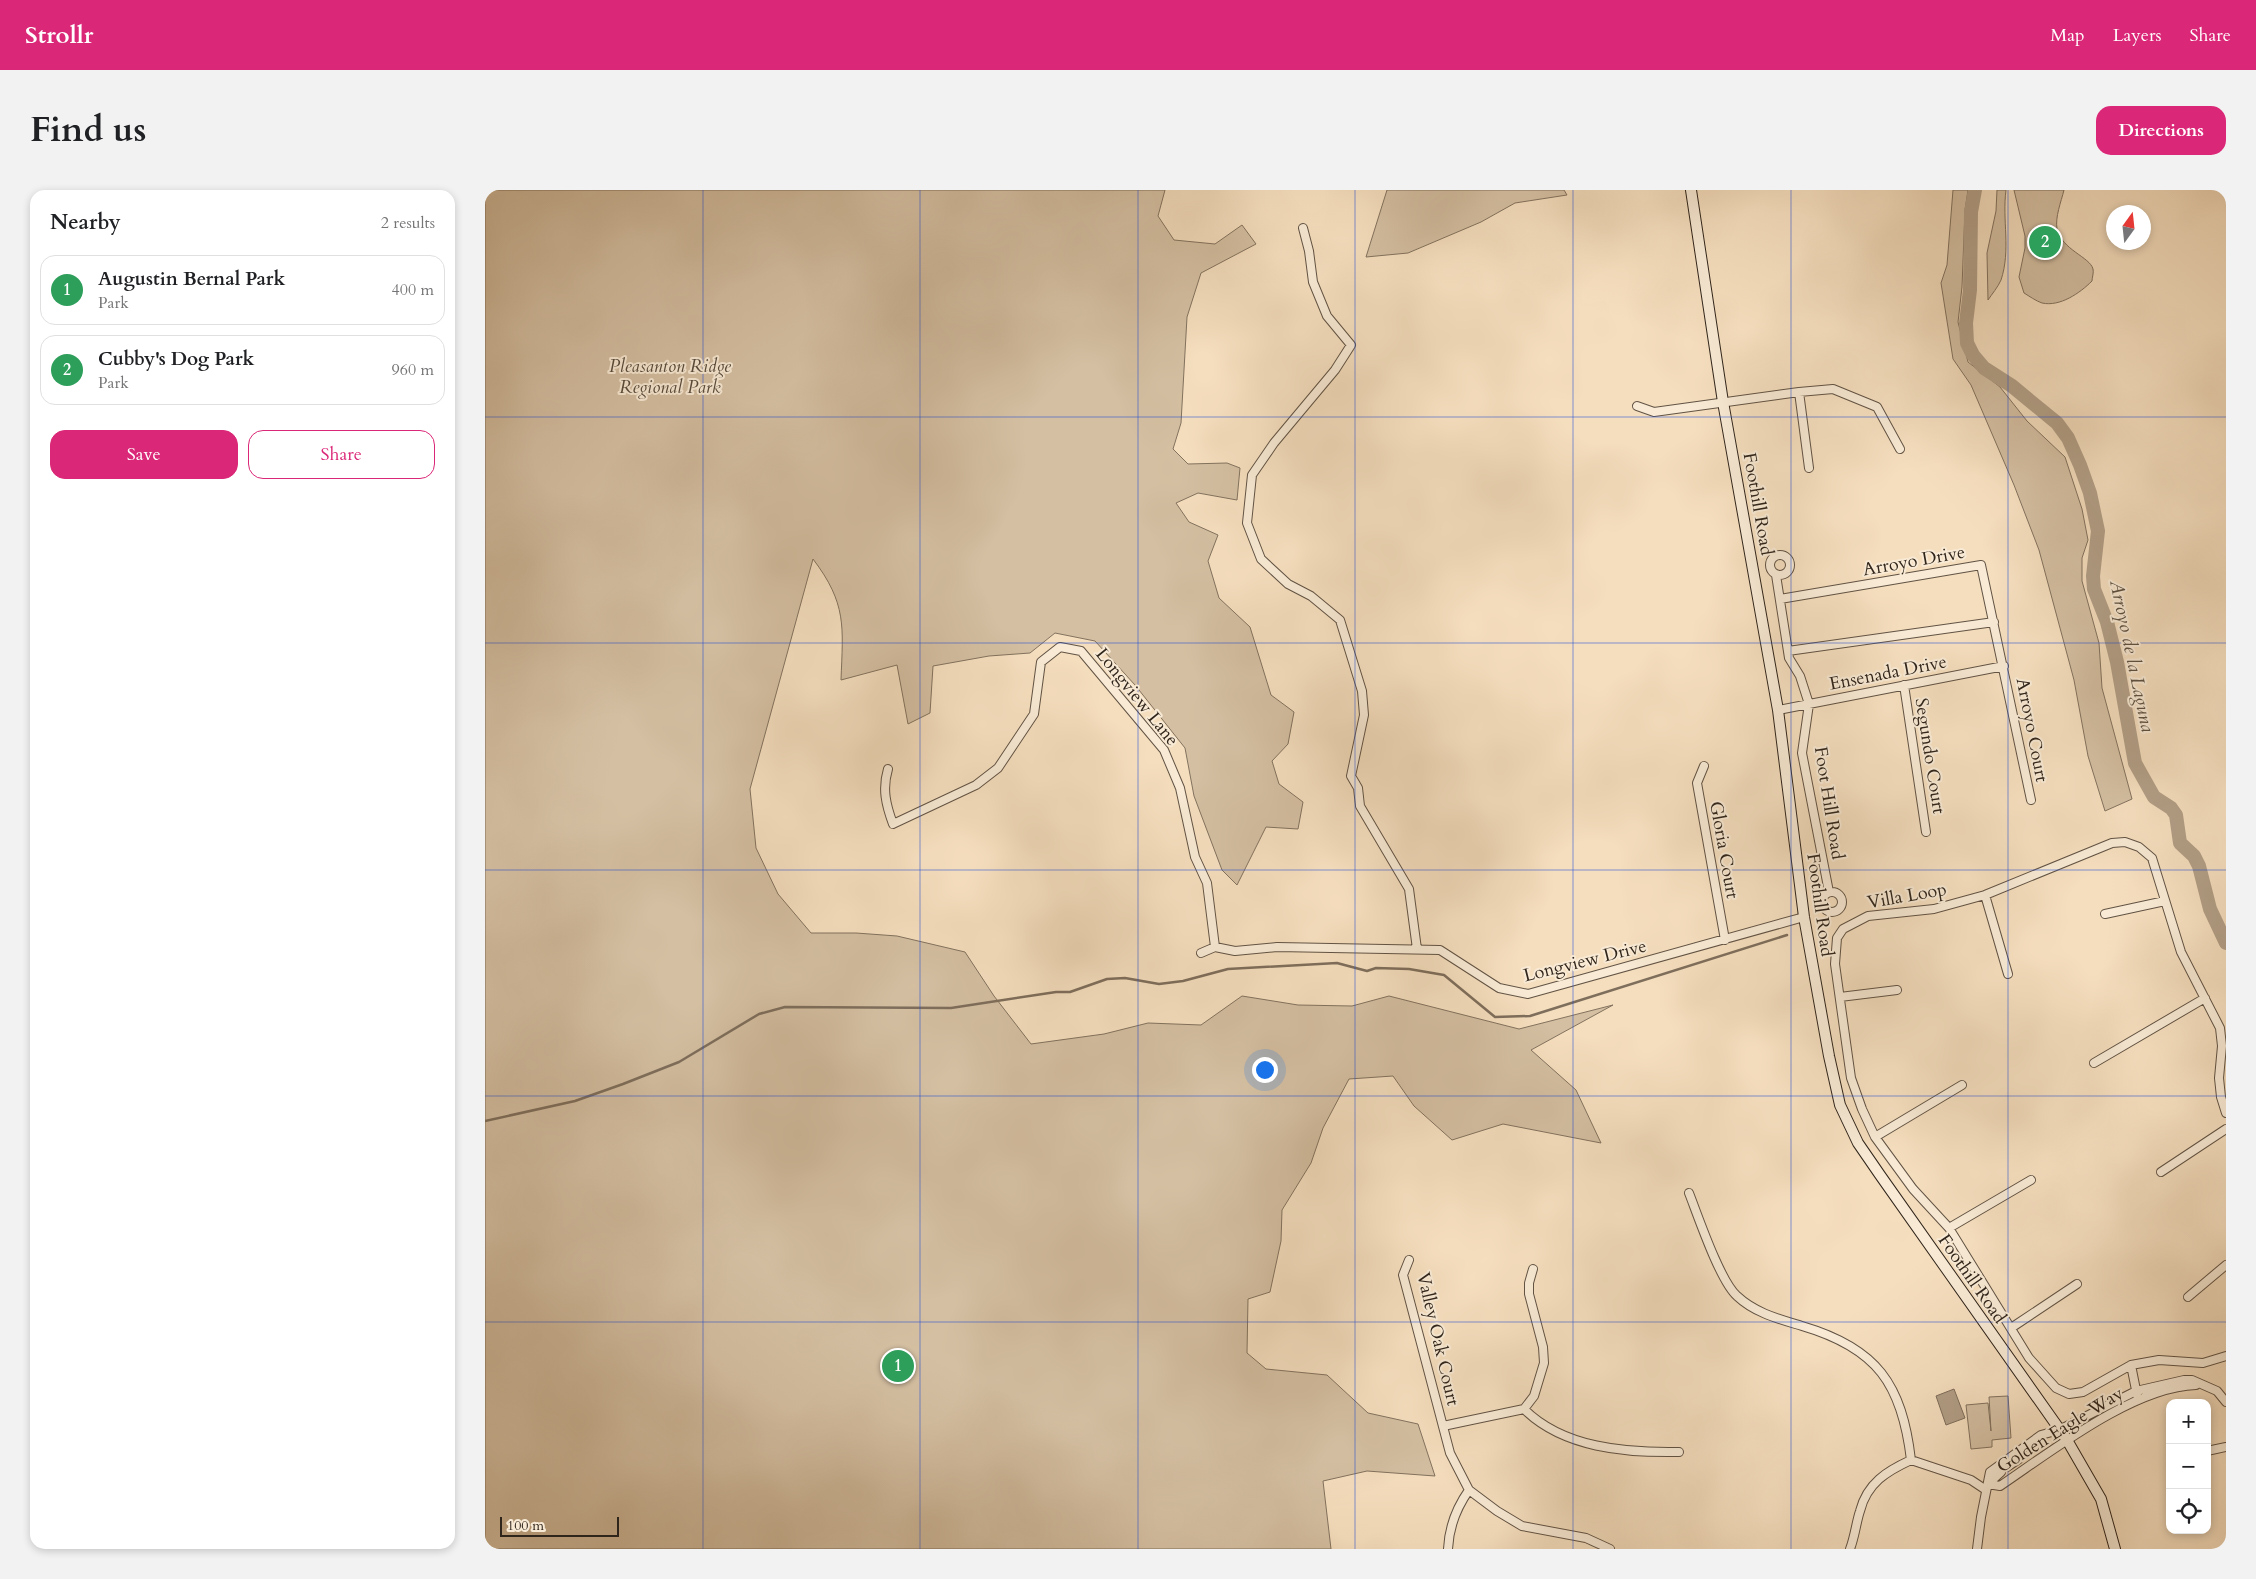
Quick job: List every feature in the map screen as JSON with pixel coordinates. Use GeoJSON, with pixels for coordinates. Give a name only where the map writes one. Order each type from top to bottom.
{"type":"FeatureCollection","features":[{"type":"Feature","properties":{"kind":"main road","name":"Foothill Road"},"geometry":{"type":"LineString","coordinates":[[1691,190],[1723,402],[1778,710],[1804,917],[1840,1105],[1858,1143],[2067,1440],[2101,1499],[2115,1549]]}},
{"type":"Feature","properties":{"kind":"street"},"geometry":{"type":"LineString","coordinates":[[1303,228],[1309,251],[1313,282],[1327,316],[1351,345],[1335,370],[1274,444],[1252,475],[1247,523],[1261,559],[1287,584],[1311,596],[1340,620],[1362,690],[1364,715],[1351,776],[1358,788],[1360,806],[1409,889],[1417,949]]}},
{"type":"Feature","properties":{"kind":"street"},"geometry":{"type":"LineString","coordinates":[[1637,406],[1654,412],[1833,389],[1877,407],[1900,449]]}},
{"type":"Feature","properties":{"kind":"street"},"geometry":{"type":"LineString","coordinates":[[1799,392],[1809,468]]}},
{"type":"Feature","properties":{"kind":"street","name":"Arroyo Drive"},"geometry":{"type":"LineString","coordinates":[[1780,599],[1981,565],[2004,666]]}},
{"type":"Feature","properties":{"kind":"street","name":"Foot Hill Road"},"geometry":{"type":"LineString","coordinates":[[1776,574],[1789,658],[1800,676],[1809,704],[1803,753],[1829,892]]}},
{"type":"Feature","properties":{"kind":"street"},"geometry":{"type":"LineString","coordinates":[[1788,651],[1994,622]]}},
{"type":"Feature","properties":{"kind":"street","name":"Longview Lane"},"geometry":{"type":"LineString","coordinates":[[889,769],[885,779],[885,792],[893,824],[976,785],[998,768],[1034,714],[1041,662],[1060,647],[1081,652],[1163,750],[1180,788],[1195,857],[1207,883],[1215,947]]}},
{"type":"Feature","properties":{"kind":"street","name":"Ensenada Drive"},"geometry":{"type":"LineString","coordinates":[[1778,710],[2004,666]]}},
{"type":"Feature","properties":{"kind":"street","name":"Arroyo Court"},"geometry":{"type":"LineString","coordinates":[[2004,666],[2031,800]]}},
{"type":"Feature","properties":{"kind":"street","name":"Segundo Court"},"geometry":{"type":"LineString","coordinates":[[1904,685],[1926,832]]}},
{"type":"Feature","properties":{"kind":"street","name":"Gloria Court"},"geometry":{"type":"LineString","coordinates":[[1704,766],[1697,783],[1725,940]]}},
{"type":"Feature","properties":{"kind":"street","name":"Villa Loop"},"geometry":{"type":"LineString","coordinates":[[2226,1113],[2221,1098],[2219,1078],[2222,1046],[2220,1028],[2181,952],[2152,858],[2139,847],[2125,842],[2112,843],[1985,895],[1934,909],[1868,916],[1843,930],[1837,938],[1835,964],[1851,1078],[1862,1109],[1875,1137],[1913,1189],[1949,1228],[2029,1358],[2057,1388],[2069,1394],[2083,1392],[2131,1365],[2159,1360],[2203,1363],[2226,1356]]}},
{"type":"Feature","properties":{"kind":"street"},"geometry":{"type":"LineString","coordinates":[[1985,895],[2008,974]]}},
{"type":"Feature","properties":{"kind":"street"},"geometry":{"type":"LineString","coordinates":[[2105,914],[2165,901]]}},
{"type":"Feature","properties":{"kind":"street","name":"Longview Drive"},"geometry":{"type":"LineString","coordinates":[[1215,947],[1235,951],[1277,947],[1440,950],[1499,988],[1528,994],[1804,917]]}},
{"type":"Feature","properties":{"kind":"street"},"geometry":{"type":"LineString","coordinates":[[1201,953],[1215,947]]}},
{"type":"Feature","properties":{"kind":"street"},"geometry":{"type":"LineString","coordinates":[[1840,997],[1897,990]]}},
{"type":"Feature","properties":{"kind":"street"},"geometry":{"type":"LineString","coordinates":[[2094,1063],[2205,998]]}},
{"type":"Feature","properties":{"kind":"street"},"geometry":{"type":"LineString","coordinates":[[1875,1137],[1962,1085]]}},
{"type":"Feature","properties":{"kind":"street"},"geometry":{"type":"LineString","coordinates":[[2161,1172],[2226,1129]]}},
{"type":"Feature","properties":{"kind":"street"},"geometry":{"type":"LineString","coordinates":[[1949,1228],[2031,1180]]}},
{"type":"Feature","properties":{"kind":"street"},"geometry":{"type":"LineString","coordinates":[[1689,1192],[1725,1278],[1736,1296],[1755,1310],[1841,1339],[1874,1365],[1898,1399],[1907,1427],[1911,1460]]}},
{"type":"Feature","properties":{"kind":"street","name":"Valley Oak Court"},"geometry":{"type":"LineString","coordinates":[[1409,1260],[1403,1275],[1450,1453],[1469,1490]]}},
{"type":"Feature","properties":{"kind":"street"},"geometry":{"type":"LineString","coordinates":[[2188,1297],[2226,1265]]}},
{"type":"Feature","properties":{"kind":"street"},"geometry":{"type":"LineString","coordinates":[[1443,1426],[1525,1409],[1534,1396],[1545,1363],[1543,1347],[1529,1294],[1529,1283],[1533,1269]]}},
{"type":"Feature","properties":{"kind":"street"},"geometry":{"type":"LineString","coordinates":[[2011,1328],[2077,1284]]}},
{"type":"Feature","properties":{"kind":"street"},"geometry":{"type":"LineString","coordinates":[[2131,1365],[2139,1399]]}},
{"type":"Feature","properties":{"kind":"street","name":"Golden Eagle Way"},"geometry":{"type":"LineString","coordinates":[[1987,1487],[2017,1456],[2041,1435],[2059,1430],[2136,1390],[2184,1380],[2206,1385],[2217,1391],[2226,1402]]}},
{"type":"Feature","properties":{"kind":"street","name":"Golden Eagle Way"},"geometry":{"type":"LineString","coordinates":[[1987,1487],[2000,1486],[2067,1440],[2139,1399],[2187,1385],[2206,1385]]}},
{"type":"Feature","properties":{"kind":"street"},"geometry":{"type":"LineString","coordinates":[[1525,1409],[1549,1429],[1567,1437],[1597,1445],[1650,1452],[1679,1452]]}},
{"type":"Feature","properties":{"kind":"street"},"geometry":{"type":"LineString","coordinates":[[2211,1450],[2226,1447]]}},
{"type":"Feature","properties":{"kind":"street","name":"Golden Eagle Way"},"geometry":{"type":"LineString","coordinates":[[1977,1549],[1990,1472],[2009,1456],[2017,1456]]}},
{"type":"Feature","properties":{"kind":"street"},"geometry":{"type":"LineString","coordinates":[[2017,1456],[2026,1467]]}},
{"type":"Feature","properties":{"kind":"street"},"geometry":{"type":"LineString","coordinates":[[1850,1549],[1860,1510],[1873,1484],[1888,1470],[1911,1460],[1987,1487]]}},
{"type":"Feature","properties":{"kind":"street"},"geometry":{"type":"LineString","coordinates":[[1448,1549],[1457,1507],[1469,1490],[1497,1511],[1522,1526],[1586,1538],[1610,1549]]}},
{"type":"Feature","properties":{"kind":"green space","name":"Pleasanton Ridge Regional Park"},"geometry":{"type":"Polygon","coordinates":[[[485,190],[1165,190],[1158,216],[1174,240],[1215,244],[1242,225],[1256,244],[1201,273],[1187,317],[1181,423],[1173,449],[1188,464],[1227,463],[1240,468],[1237,500],[1198,493],[1176,503],[1189,522],[1218,535],[1208,561],[1219,598],[1250,627],[1271,695],[1294,712],[1288,744],[1272,761],[1279,784],[1303,802],[1298,829],[1266,827],[1237,885],[1222,870],[1194,796],[1185,748],[1135,685],[1095,641],[1055,633],[1030,653],[989,656],[933,666],[930,713],[908,724],[897,665],[841,680],[841,616],[832,589],[813,559],[750,789],[756,848],[778,894],[811,933],[856,933],[897,936],[965,952],[994,996],[1031,1044],[1104,1034],[1148,1023],[1201,1025],[1242,996],[1298,1005],[1352,1006],[1389,996],[1519,1029],[1613,1005],[1531,1050],[1576,1090],[1601,1143],[1503,1124],[1452,1140],[1414,1106],[1393,1076],[1349,1079],[1323,1128],[1311,1163],[1282,1210],[1281,1241],[1270,1292],[1248,1299],[1247,1353],[1266,1369],[1327,1375],[1368,1413],[1418,1424],[1435,1476],[1367,1471],[1323,1481],[1331,1549],[485,1549],[485,190]]]}},
{"type":"Feature","properties":{"kind":"green space"},"geometry":{"type":"Polygon","coordinates":[[[1387,190],[1564,190],[1567,195],[1515,203],[1481,222],[1408,253],[1366,257],[1387,190]]]}},
{"type":"Feature","properties":{"kind":"green space"},"geometry":{"type":"Polygon","coordinates":[[[1953,190],[1968,190],[1958,322],[1968,362],[2000,387],[2027,421],[2065,457],[2082,509],[2088,540],[2082,558],[2082,581],[2099,643],[2102,688],[2132,799],[2105,811],[2088,756],[2074,680],[2039,550],[2014,485],[1971,385],[1953,359],[1941,283],[1947,265],[1953,190]]]}},
{"type":"Feature","properties":{"kind":"green space"},"geometry":{"type":"Polygon","coordinates":[[[1997,190],[2006,190],[2006,246],[2001,280],[1988,300],[1987,253],[1996,211],[1997,190]]]}},
{"type":"Feature","properties":{"kind":"green space"},"geometry":{"type":"Polygon","coordinates":[[[2014,190],[2064,190],[2057,229],[2064,242],[2087,261],[2093,270],[2092,281],[2082,290],[2063,301],[2049,304],[2042,303],[2024,293],[2019,277],[2025,248],[2025,236],[2014,190]]]}},
{"type":"Feature","properties":{"kind":"green space"},"geometry":{"type":"Polygon","coordinates":[[[2008,1396],[2011,1438],[1992,1440],[1992,1447],[1971,1449],[1966,1405],[1988,1403],[1991,1431],[1989,1397],[2008,1396]]]}},
{"type":"Feature","properties":{"kind":"shaded area"},"geometry":{"type":"Polygon","coordinates":[[[1954,1389],[1965,1418],[1946,1425],[1936,1396],[1954,1389]]]}},
{"type":"Feature","properties":{"kind":"waterway","name":"Arroyo de la Laguna"},"geometry":{"type":"LineString","coordinates":[[1975,190],[1971,212],[1970,290],[1966,323],[1967,343],[1973,355],[1984,368],[2012,386],[2057,423],[2068,438],[2080,465],[2090,493],[2098,531],[2093,576],[2094,589],[2107,622],[2117,662],[2135,763],[2154,797],[2171,808],[2176,815],[2180,843],[2194,856],[2199,866],[2210,909],[2226,943]]}},
{"type":"Feature","properties":{"kind":"waterway"},"geometry":{"type":"LineString","coordinates":[[485,1121],[575,1101],[623,1084],[679,1062],[759,1014],[785,1007],[951,1008],[1056,992],[1070,992],[1107,979],[1125,978],[1159,984],[1183,981],[1228,969],[1337,963],[1367,971],[1376,968],[1409,969],[1444,975],[1495,1017],[1530,1016],[1787,935]]}},
{"type":"Feature","properties":{"kind":"place","name":"Cubby's Dog Park"},"geometry":{"type":"Point","coordinates":[2045,242]}},
{"type":"Feature","properties":{"kind":"place","name":"Augustin Bernal Park"},"geometry":{"type":"Point","coordinates":[898,1366]}}]}
